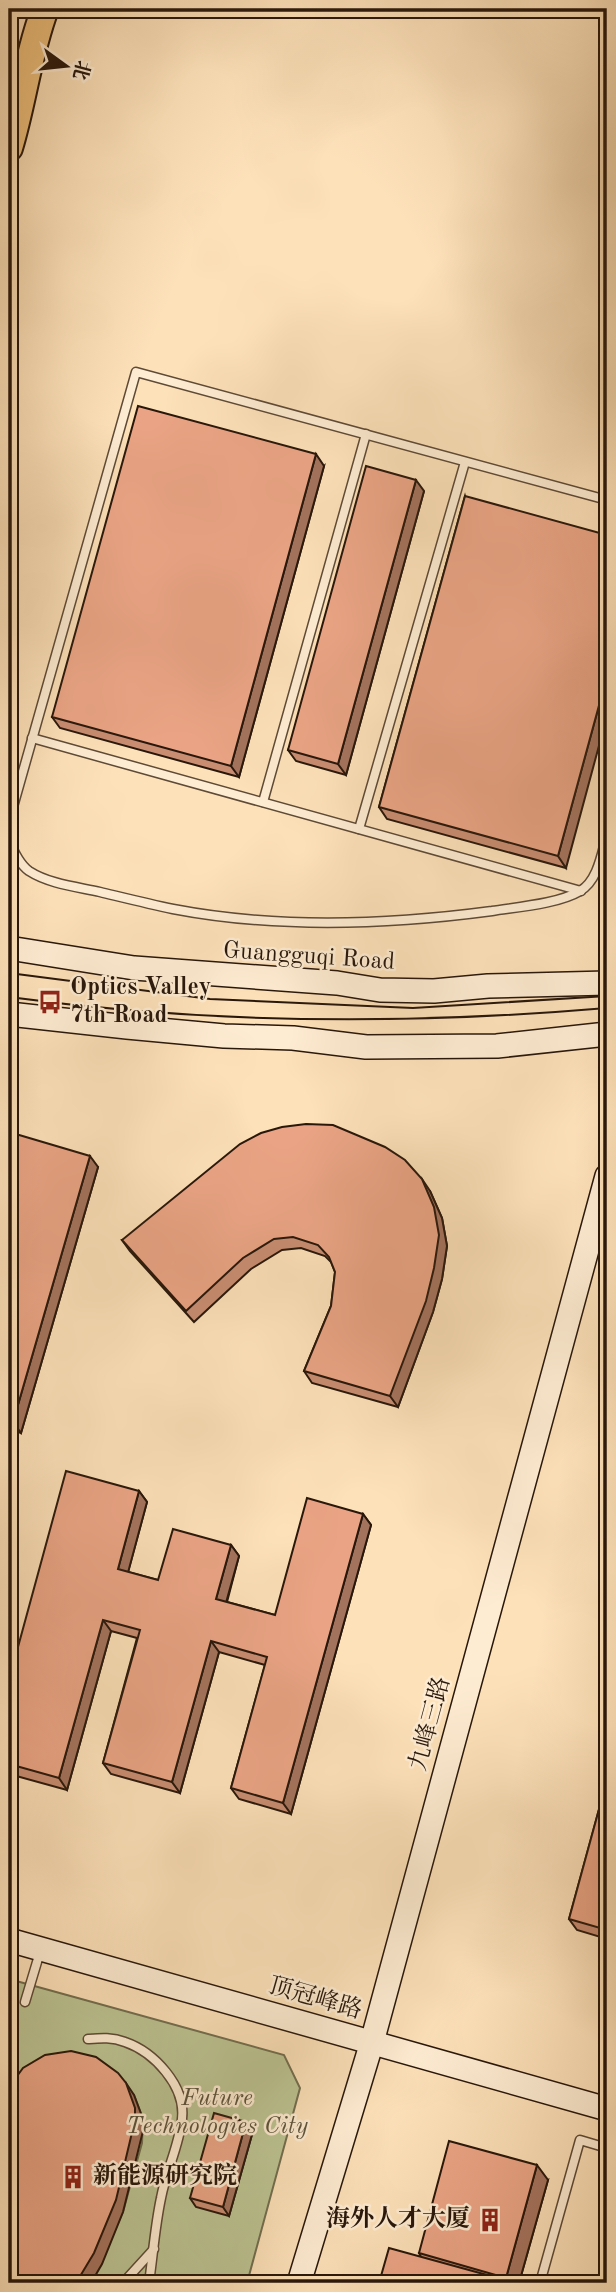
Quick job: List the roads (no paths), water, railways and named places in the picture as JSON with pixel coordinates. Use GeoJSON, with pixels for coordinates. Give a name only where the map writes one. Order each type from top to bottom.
{"type":"FeatureCollection","features":[{"type":"Feature","properties":{"kind":"main road"},"geometry":{"type":"LineString","coordinates":[[9,148],[16,126],[24,77],[45,9]]}},
{"type":"Feature","properties":{"kind":"street","name":"Guangguqi Road"},"geometry":{"type":"LineString","coordinates":[[9,948],[134,968],[337,983],[380,990],[435,991],[543,983],[607,983]]}},
{"type":"Feature","properties":{"kind":"street"},"geometry":{"type":"LineString","coordinates":[[9,1014],[127,1027],[293,1038],[366,1047],[497,1046],[607,1034]]}},
{"type":"Feature","properties":{"kind":"street","name":"九峰三路"},"geometry":{"type":"LineString","coordinates":[[299,2283],[372,2042],[607,1176]]}},
{"type":"Feature","properties":{"kind":"street","name":"顶冠峰路"},"geometry":{"type":"LineString","coordinates":[[9,1940],[607,2109]]}},
{"type":"Feature","properties":{"kind":"lane"},"geometry":{"type":"LineString","coordinates":[[9,821],[136,372],[607,500]]}},
{"type":"Feature","properties":{"kind":"lane"},"geometry":{"type":"LineString","coordinates":[[263,802],[366,434]]}},
{"type":"Feature","properties":{"kind":"lane"},"geometry":{"type":"LineString","coordinates":[[359,829],[465,462]]}},
{"type":"Feature","properties":{"kind":"lane"},"geometry":{"type":"LineString","coordinates":[[32,738],[581,891]]}},
{"type":"Feature","properties":{"kind":"lane"},"geometry":{"type":"LineString","coordinates":[[9,840],[13,852],[28,870],[56,882],[175,909],[267,920],[371,922],[450,916],[538,904],[581,891],[590,881],[599,863],[607,835]]}},
{"type":"Feature","properties":{"kind":"lane"},"geometry":{"type":"LineString","coordinates":[[25,2002],[40,1949]]}},
{"type":"Feature","properties":{"kind":"lane"},"geometry":{"type":"LineString","coordinates":[[88,2039],[108,2037],[126,2042],[147,2053],[174,2084],[180,2102],[182,2118],[161,2197],[149,2283]]}},
{"type":"Feature","properties":{"kind":"lane"},"geometry":{"type":"LineString","coordinates":[[540,2283],[580,2140],[607,2148]]}},
{"type":"Feature","properties":{"kind":"lane"},"geometry":{"type":"LineString","coordinates":[[124,2283],[154,2249]]}},
{"type":"Feature","properties":{"kind":"tram line"},"geometry":{"type":"LineString","coordinates":[[9,973],[210,999],[413,1008],[607,996]]}},
{"type":"Feature","properties":{"kind":"tram line"},"geometry":{"type":"LineString","coordinates":[[9,997],[158,1012],[308,1019],[457,1017],[607,1008]]}},
{"type":"Feature","properties":{"kind":"place","name":"Optics Valley 7th Road"},"geometry":{"type":"Point","coordinates":[50,1002]}},
{"type":"Feature","properties":{"kind":"place","name":"新能源研究院"},"geometry":{"type":"Point","coordinates":[73,2177]}},
{"type":"Feature","properties":{"kind":"place","name":"海外人才大厦"},"geometry":{"type":"Point","coordinates":[490,2220]}},
{"type":"Feature","properties":{"kind":"park label","name":"Future Technologies City"},"geometry":{"type":"Point","coordinates":[217,2113]}}]}
